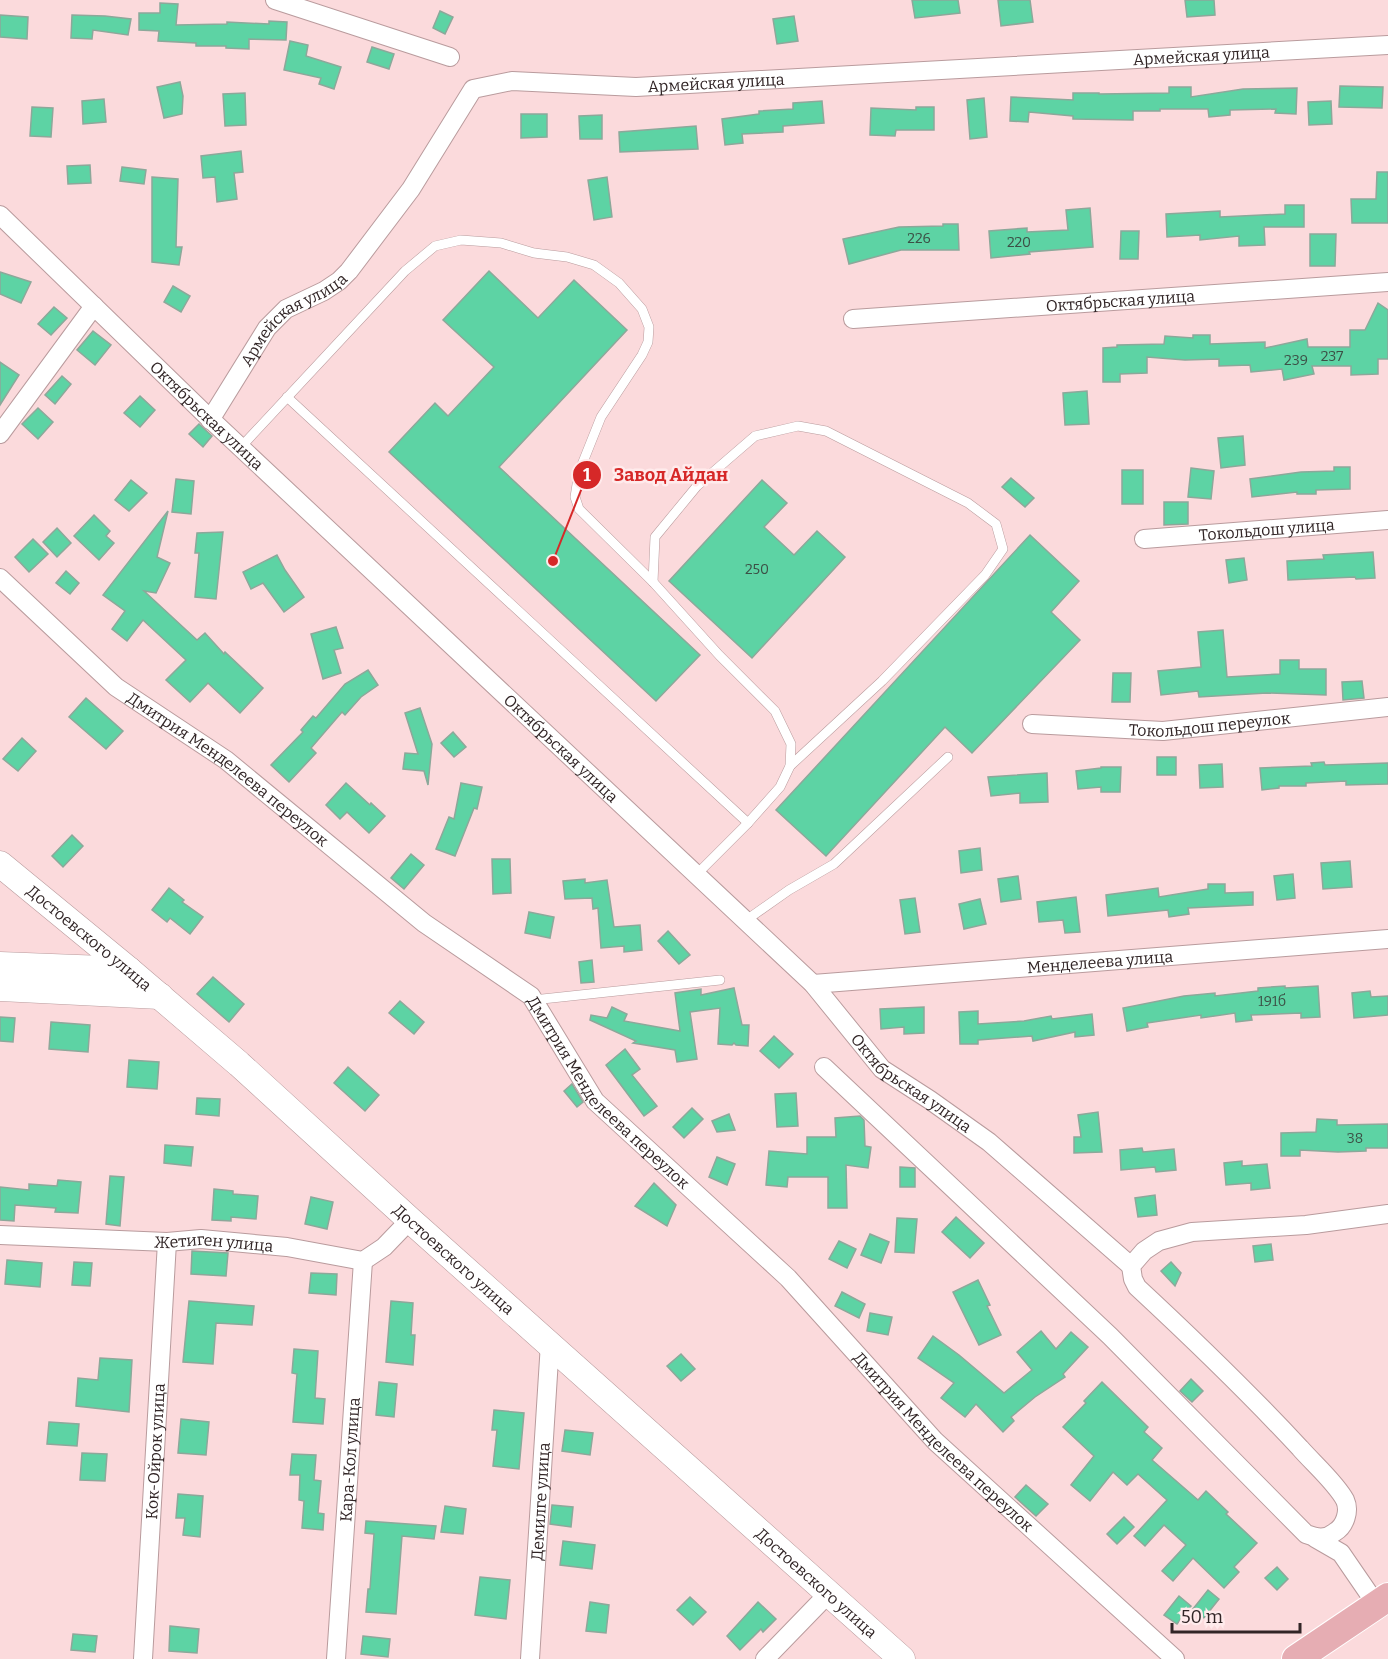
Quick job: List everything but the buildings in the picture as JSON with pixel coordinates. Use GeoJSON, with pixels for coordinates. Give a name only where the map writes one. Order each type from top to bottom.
{"type":"FeatureCollection","features":[{"type":"Feature","properties":{"kind":"main road"},"geometry":{"type":"LineString","coordinates":[[1296,1659],[1382,1600]]}},
{"type":"Feature","properties":{"kind":"street"},"geometry":{"type":"LineString","coordinates":[[275,0],[450,57]]}},
{"type":"Feature","properties":{"kind":"street","name":"Армейская улица"},"geometry":{"type":"LineString","coordinates":[[210,420],[267,328],[286,309],[324,291],[349,271],[411,189],[473,89],[513,81],[636,87],[1388,45]]}},
{"type":"Feature","properties":{"kind":"street","name":"Октябрьская улица"},"geometry":{"type":"LineString","coordinates":[[0,215],[210,420],[813,984],[882,1069],[988,1142],[1131,1266]]}},
{"type":"Feature","properties":{"kind":"street","name":"Октябрьская улица"},"geometry":{"type":"LineString","coordinates":[[853,319],[1388,282]]}},
{"type":"Feature","properties":{"kind":"street"},"geometry":{"type":"LineString","coordinates":[[0,434],[94,306]]}},
{"type":"Feature","properties":{"kind":"street","name":"Токольдош улица"},"geometry":{"type":"LineString","coordinates":[[1144,539],[1388,520]]}},
{"type":"Feature","properties":{"kind":"street","name":"Дмитрия Менделеева переулок"},"geometry":{"type":"LineString","coordinates":[[0,578],[116,687],[226,760],[424,923],[531,996],[595,1101],[788,1278],[935,1441],[1175,1659]]}},
{"type":"Feature","properties":{"kind":"street","name":"Токольдош переулок"},"geometry":{"type":"LineString","coordinates":[[1032,724],[1163,731],[1388,707]]}},
{"type":"Feature","properties":{"kind":"street","name":"Достоевского улица"},"geometry":{"type":"LineString","coordinates":[[0,864],[239,1064],[410,1220],[902,1659]]}},
{"type":"Feature","properties":{"kind":"street"},"geometry":{"type":"LineString","coordinates":[[69,969],[83,957],[86,948],[81,930]]}},
{"type":"Feature","properties":{"kind":"street","name":"Менделеева улица"},"geometry":{"type":"LineString","coordinates":[[813,984],[1388,939]]}},
{"type":"Feature","properties":{"kind":"street"},"geometry":{"type":"LineString","coordinates":[[0,965],[129,970]]}},
{"type":"Feature","properties":{"kind":"street"},"geometry":{"type":"LineString","coordinates":[[108,995],[129,970]]}},
{"type":"Feature","properties":{"kind":"street"},"geometry":{"type":"LineString","coordinates":[[0,988],[160,996]]}},
{"type":"Feature","properties":{"kind":"street"},"geometry":{"type":"LineString","coordinates":[[824,1067],[1110,1336],[1306,1533],[1341,1553],[1382,1600]]}},
{"type":"Feature","properties":{"kind":"street"},"geometry":{"type":"LineString","coordinates":[[1315,1538],[1328,1537],[1341,1529],[1347,1513],[1345,1501],[1329,1480],[1265,1411],[1137,1287],[1131,1266],[1144,1251],[1159,1241],[1192,1232],[1305,1225],[1388,1214]]}},
{"type":"Feature","properties":{"kind":"street"},"geometry":{"type":"LineString","coordinates":[[363,1261],[384,1247],[410,1220]]}},
{"type":"Feature","properties":{"kind":"street","name":"Жетиген улица"},"geometry":{"type":"LineString","coordinates":[[0,1235],[167,1242],[201,1239],[287,1247],[363,1261]]}},
{"type":"Feature","properties":{"kind":"street","name":"Кок-Ойрок улица"},"geometry":{"type":"LineString","coordinates":[[143,1659],[167,1242]]}},
{"type":"Feature","properties":{"kind":"street","name":"Кара-Кол улица"},"geometry":{"type":"LineString","coordinates":[[336,1659],[363,1261]]}},
{"type":"Feature","properties":{"kind":"street","name":"Демилге улица"},"geometry":{"type":"LineString","coordinates":[[530,1659],[550,1343]]}},
{"type":"Feature","properties":{"kind":"street"},"geometry":{"type":"LineString","coordinates":[[765,1659],[829,1593]]}},
{"type":"Feature","properties":{"kind":"lane"},"geometry":{"type":"LineString","coordinates":[[240,448],[405,271],[435,246],[461,240],[501,243],[534,253],[567,257],[594,265],[619,283],[642,309],[649,327],[648,342],[642,355],[601,417],[579,472],[575,497],[579,509],[653,582],[719,655],[775,711],[791,744],[790,766]]}},
{"type":"Feature","properties":{"kind":"lane"},"geometry":{"type":"LineString","coordinates":[[287,397],[748,823]]}},
{"type":"Feature","properties":{"kind":"lane"},"geometry":{"type":"LineString","coordinates":[[653,582],[655,537],[697,486],[755,436],[798,426],[825,431],[968,503],[996,524],[1003,549],[984,575],[882,681],[790,766],[780,787],[696,875]]}},
{"type":"Feature","properties":{"kind":"lane"},"geometry":{"type":"LineString","coordinates":[[745,921],[789,890],[834,864],[948,757]]}},
{"type":"Feature","properties":{"kind":"lane"},"geometry":{"type":"LineString","coordinates":[[533,1000],[720,980]]}},
{"type":"Feature","properties":{"kind":"place","name":"Завод Айдан"},"geometry":{"type":"Point","coordinates":[553,561]}}]}
